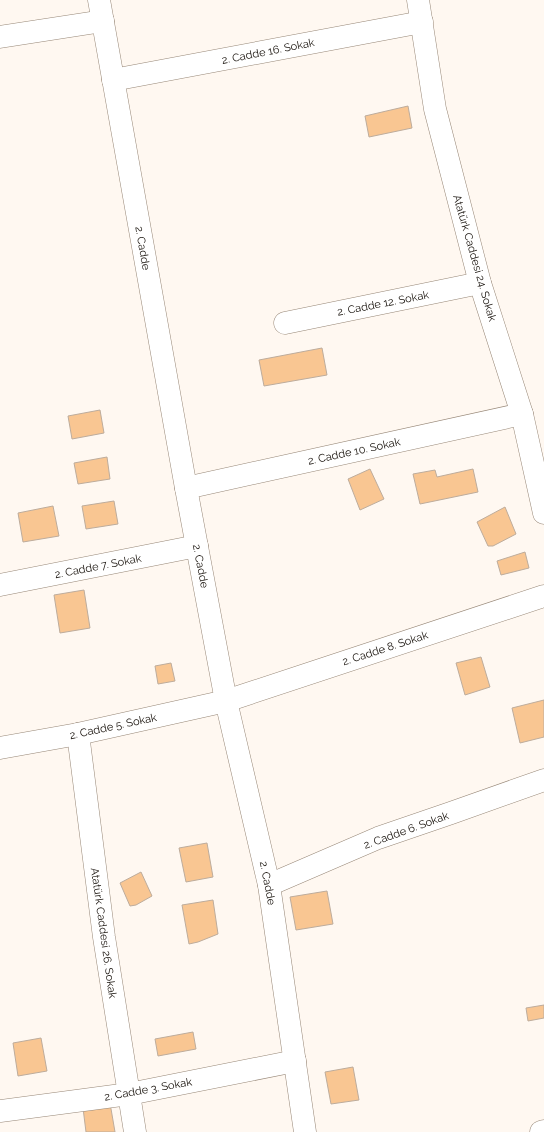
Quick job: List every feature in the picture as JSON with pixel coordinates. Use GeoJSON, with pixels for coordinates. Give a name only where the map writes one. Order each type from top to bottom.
{"type":"FeatureCollection","features":[{"type":"Feature","properties":{"kind":"street","name":"2. Cadde"},"geometry":{"type":"LineString","coordinates":[[99,0],[186,488],[226,701],[269,885],[305,1132]]}},
{"type":"Feature","properties":{"kind":"street","name":"Atatürk Caddesi 24. Sokak"},"geometry":{"type":"LineString","coordinates":[[418,0],[435,109],[480,283],[539,465],[544,513]]}},
{"type":"Feature","properties":{"kind":"street"},"geometry":{"type":"LineString","coordinates":[[0,37],[103,21]]}},
{"type":"Feature","properties":{"kind":"street","name":"2. Cadde 16. Sokak"},"geometry":{"type":"LineString","coordinates":[[113,80],[422,22]]}},
{"type":"Feature","properties":{"kind":"street","name":"2. Cadde 12. Sokak"},"geometry":{"type":"LineString","coordinates":[[285,323],[480,283]]}},
{"type":"Feature","properties":{"kind":"street","name":"2. Cadde 10. Sokak"},"geometry":{"type":"LineString","coordinates":[[186,488],[522,414]]}},
{"type":"Feature","properties":{"kind":"street","name":"2. Cadde 7. Sokak"},"geometry":{"type":"LineString","coordinates":[[0,585],[197,546]]}},
{"type":"Feature","properties":{"kind":"street","name":"2. Cadde 8. Sokak"},"geometry":{"type":"LineString","coordinates":[[226,701],[544,596]]}},
{"type":"Feature","properties":{"kind":"street","name":"2. Cadde 5. Sokak"},"geometry":{"type":"LineString","coordinates":[[0,748],[78,734],[226,701]]}},
{"type":"Feature","properties":{"kind":"street","name":"Atatürk Caddesi 26. Sokak"},"geometry":{"type":"LineString","coordinates":[[78,734],[104,937],[135,1132]]}},
{"type":"Feature","properties":{"kind":"street","name":"2. Cadde 6. Sokak"},"geometry":{"type":"LineString","coordinates":[[269,885],[378,838],[451,814],[544,780]]}},
{"type":"Feature","properties":{"kind":"street","name":"2. Cadde 3. Sokak"},"geometry":{"type":"LineString","coordinates":[[0,1111],[129,1094],[294,1061]]}},
{"type":"Feature","properties":{"kind":"building"},"geometry":{"type":"Polygon","coordinates":[[[408,106],[412,128],[369,137],[365,116],[408,106]]]}},
{"type":"Feature","properties":{"kind":"building"},"geometry":{"type":"Polygon","coordinates":[[[322,348],[327,375],[264,386],[259,360],[322,348]]]}},
{"type":"Feature","properties":{"kind":"building"},"geometry":{"type":"Polygon","coordinates":[[[100,410],[104,433],[72,439],[68,416],[100,410]]]}},
{"type":"Feature","properties":{"kind":"building"},"geometry":{"type":"Polygon","coordinates":[[[107,457],[110,479],[78,484],[74,463],[107,457]]]}},
{"type":"Feature","properties":{"kind":"building"},"geometry":{"type":"Polygon","coordinates":[[[370,469],[384,499],[360,510],[348,479],[370,469]]]}},
{"type":"Feature","properties":{"kind":"building"},"geometry":{"type":"Polygon","coordinates":[[[473,469],[478,492],[420,504],[413,474],[435,470],[437,477],[473,469]]]}},
{"type":"Feature","properties":{"kind":"building"},"geometry":{"type":"Polygon","coordinates":[[[114,501],[118,524],[86,529],[82,506],[114,501]]]}},
{"type":"Feature","properties":{"kind":"building"},"geometry":{"type":"Polygon","coordinates":[[[53,506],[59,536],[23,542],[18,513],[53,506]]]}},
{"type":"Feature","properties":{"kind":"building"},"geometry":{"type":"Polygon","coordinates":[[[505,507],[516,534],[493,546],[488,546],[477,522],[505,507]]]}},
{"type":"Feature","properties":{"kind":"building"},"geometry":{"type":"Polygon","coordinates":[[[525,552],[529,568],[501,575],[497,561],[525,552]]]}},
{"type":"Feature","properties":{"kind":"building"},"geometry":{"type":"Polygon","coordinates":[[[84,590],[90,628],[60,633],[54,595],[84,590]]]}},
{"type":"Feature","properties":{"kind":"building"},"geometry":{"type":"Polygon","coordinates":[[[481,657],[490,687],[465,695],[456,663],[481,657]]]}},
{"type":"Feature","properties":{"kind":"building"},"geometry":{"type":"Polygon","coordinates":[[[171,663],[175,681],[158,684],[155,666],[171,663]]]}},
{"type":"Feature","properties":{"kind":"building"},"geometry":{"type":"Polygon","coordinates":[[[544,700],[544,737],[520,743],[512,708],[544,700]]]}},
{"type":"Feature","properties":{"kind":"building"},"geometry":{"type":"Polygon","coordinates":[[[207,843],[213,877],[186,882],[179,848],[207,843]]]}},
{"type":"Feature","properties":{"kind":"building"},"geometry":{"type":"Polygon","coordinates":[[[141,872],[152,896],[136,905],[130,906],[120,883],[141,872]]]}},
{"type":"Feature","properties":{"kind":"building"},"geometry":{"type":"Polygon","coordinates":[[[327,891],[333,924],[296,930],[290,897],[327,891]]]}},
{"type":"Feature","properties":{"kind":"building"},"geometry":{"type":"Polygon","coordinates":[[[213,900],[218,934],[189,944],[182,905],[213,900]]]}},
{"type":"Feature","properties":{"kind":"building"},"geometry":{"type":"Polygon","coordinates":[[[544,1005],[544,1018],[528,1021],[526,1008],[544,1005]]]}},
{"type":"Feature","properties":{"kind":"building"},"geometry":{"type":"Polygon","coordinates":[[[193,1032],[196,1049],[158,1056],[155,1039],[193,1032]]]}},
{"type":"Feature","properties":{"kind":"building"},"geometry":{"type":"Polygon","coordinates":[[[41,1038],[47,1071],[18,1076],[13,1043],[41,1038]]]}},
{"type":"Feature","properties":{"kind":"building"},"geometry":{"type":"Polygon","coordinates":[[[353,1067],[359,1100],[331,1104],[325,1072],[353,1067]]]}},
{"type":"Feature","properties":{"kind":"building"},"geometry":{"type":"Polygon","coordinates":[[[110,1103],[115,1132],[86,1132],[83,1108],[110,1103]]]}}]}
